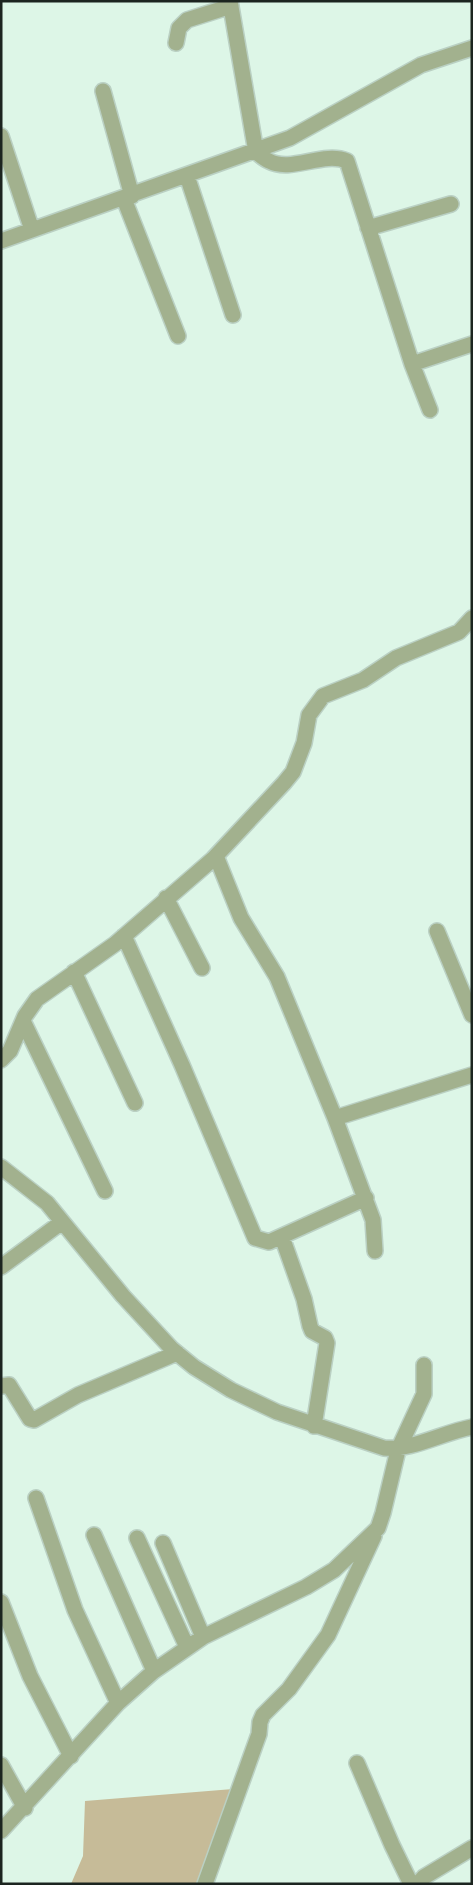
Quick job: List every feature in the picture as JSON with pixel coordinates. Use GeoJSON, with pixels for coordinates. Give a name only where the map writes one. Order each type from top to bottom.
{"type":"FeatureCollection","features":[{"type":"Feature","properties":{"kind":"street"},"geometry":{"type":"LineString","coordinates":[[176,43],[179,28],[187,20],[230,3],[256,152],[270,162],[282,164],[337,157],[347,161],[412,364],[430,410]]}},
{"type":"Feature","properties":{"kind":"street"},"geometry":{"type":"LineString","coordinates":[[1,241],[256,152],[290,138],[421,65],[472,48]]}},
{"type":"Feature","properties":{"kind":"street"},"geometry":{"type":"LineString","coordinates":[[103,91],[128,197],[178,336]]}},
{"type":"Feature","properties":{"kind":"street"},"geometry":{"type":"LineString","coordinates":[[1,136],[32,230]]}},
{"type":"Feature","properties":{"kind":"street"},"geometry":{"type":"LineString","coordinates":[[187,176],[233,315]]}},
{"type":"Feature","properties":{"kind":"street"},"geometry":{"type":"LineString","coordinates":[[368,228],[451,204]]}},
{"type":"Feature","properties":{"kind":"street"},"geometry":{"type":"LineString","coordinates":[[412,364],[472,344]]}},
{"type":"Feature","properties":{"kind":"street"},"geometry":{"type":"LineString","coordinates":[[1,1060],[10,1051],[23,1021],[37,999],[124,936],[216,856],[293,772],[304,743],[309,715],[323,696],[363,680],[396,658],[459,632],[472,618]]}},
{"type":"Feature","properties":{"kind":"street"},"geometry":{"type":"LineString","coordinates":[[216,856],[241,918],[277,977],[335,1118],[366,1198],[372,1220],[375,1251]]}},
{"type":"Feature","properties":{"kind":"street"},"geometry":{"type":"LineString","coordinates":[[166,898],[202,968]]}},
{"type":"Feature","properties":{"kind":"street"},"geometry":{"type":"LineString","coordinates":[[437,931],[472,1015]]}},
{"type":"Feature","properties":{"kind":"street"},"geometry":{"type":"LineString","coordinates":[[124,936],[186,1074],[255,1238],[269,1242],[366,1198]]}},
{"type":"Feature","properties":{"kind":"street"},"geometry":{"type":"LineString","coordinates":[[74,972],[135,1102]]}},
{"type":"Feature","properties":{"kind":"street"},"geometry":{"type":"LineString","coordinates":[[23,1021],[105,1191]]}},
{"type":"Feature","properties":{"kind":"street"},"geometry":{"type":"LineString","coordinates":[[335,1118],[472,1075]]}},
{"type":"Feature","properties":{"kind":"street"},"geometry":{"type":"LineString","coordinates":[[1,1167],[46,1203],[123,1296],[177,1353],[194,1367],[231,1390],[277,1412],[384,1448],[398,1450],[453,1430],[472,1426]]}},
{"type":"Feature","properties":{"kind":"street"},"geometry":{"type":"LineString","coordinates":[[1,1267],[62,1222]]}},
{"type":"Feature","properties":{"kind":"street"},"geometry":{"type":"LineString","coordinates":[[282,1237],[304,1299],[312,1331],[325,1338],[327,1343],[314,1426]]}},
{"type":"Feature","properties":{"kind":"street"},"geometry":{"type":"LineString","coordinates":[[1,1386],[9,1385],[30,1419],[34,1420],[78,1395],[177,1353]]}},
{"type":"Feature","properties":{"kind":"street"},"geometry":{"type":"LineString","coordinates":[[205,1884],[259,1734],[263,1715],[289,1689],[328,1635],[378,1528],[398,1450],[424,1394],[424,1365]]}},
{"type":"Feature","properties":{"kind":"street"},"geometry":{"type":"LineString","coordinates":[[36,1498],[75,1610],[118,1703]]}},
{"type":"Feature","properties":{"kind":"street"},"geometry":{"type":"LineString","coordinates":[[1,1831],[25,1808],[118,1703],[154,1671],[203,1637],[334,1570],[378,1528]]}},
{"type":"Feature","properties":{"kind":"street"},"geometry":{"type":"LineString","coordinates":[[94,1534],[154,1671]]}},
{"type":"Feature","properties":{"kind":"street"},"geometry":{"type":"LineString","coordinates":[[137,1538],[187,1647]]}},
{"type":"Feature","properties":{"kind":"street"},"geometry":{"type":"LineString","coordinates":[[163,1543],[203,1637]]}},
{"type":"Feature","properties":{"kind":"street"},"geometry":{"type":"LineString","coordinates":[[1,1602],[30,1676],[71,1756]]}},
{"type":"Feature","properties":{"kind":"street"},"geometry":{"type":"LineString","coordinates":[[357,1763],[411,1884]]}},
{"type":"Feature","properties":{"kind":"street"},"geometry":{"type":"LineString","coordinates":[[1,1765],[25,1808]]}},
{"type":"Feature","properties":{"kind":"street"},"geometry":{"type":"LineString","coordinates":[[418,1884],[424,1876],[472,1848]]}},
{"type":"Feature","properties":{"kind":"shaded area"},"geometry":{"type":"Polygon","coordinates":[[[233,1789],[199,1884],[71,1884],[83,1856],[85,1801],[233,1789]]]}}]}
